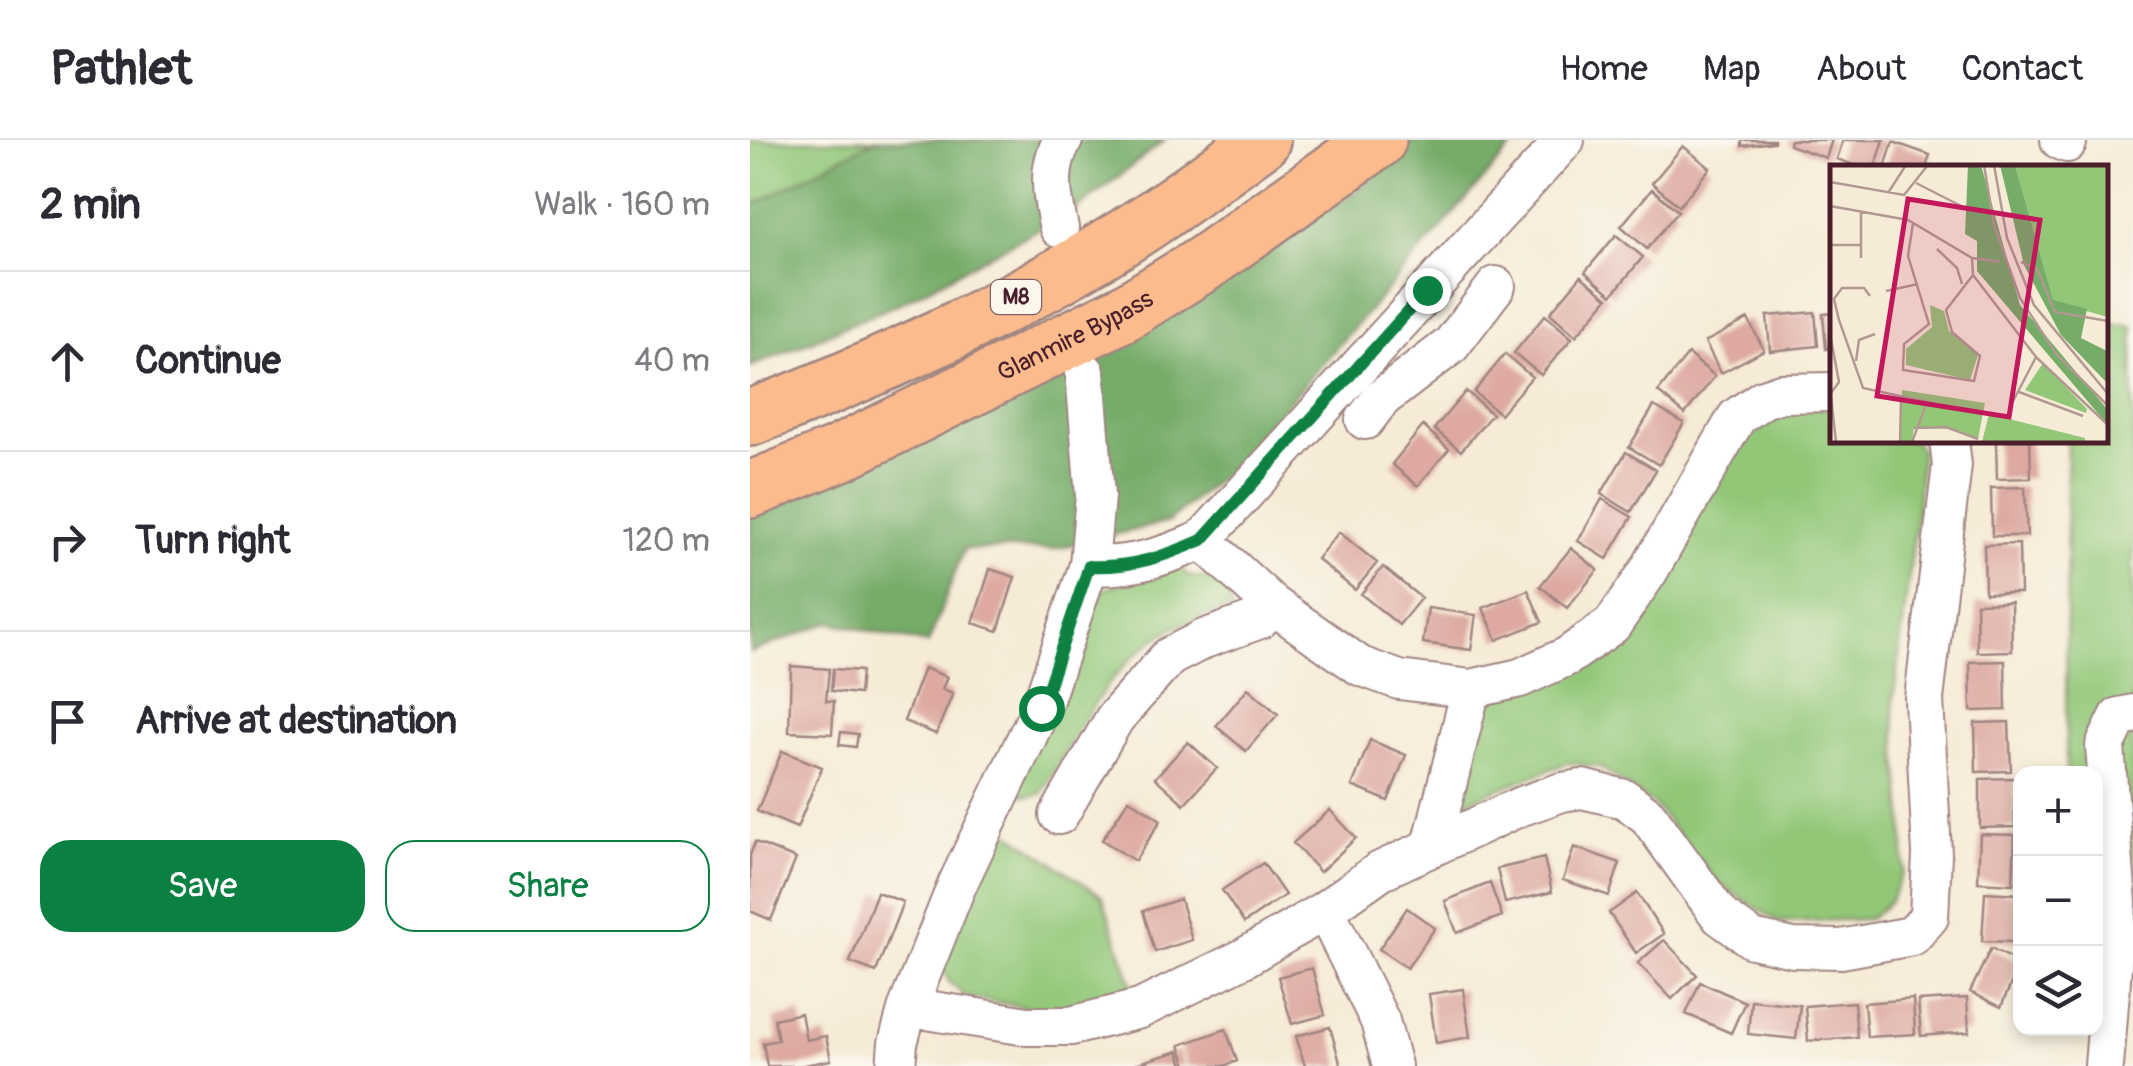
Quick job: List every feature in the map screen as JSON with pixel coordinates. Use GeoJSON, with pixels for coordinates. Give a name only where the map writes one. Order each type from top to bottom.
{"type":"FeatureCollection","features":[{"type":"Feature","properties":{"kind":"highway","name":"M8"},"geometry":{"type":"LineString","coordinates":[[750,418],[910,350],[1018,296],[1154,218],[1262,140]]}},
{"type":"Feature","properties":{"kind":"highway","name":"Glanmire Bypass"},"geometry":{"type":"LineString","coordinates":[[750,490],[838,454],[1124,313],[1220,252],[1378,140]]}},
{"type":"Feature","properties":{"kind":"street"},"geometry":{"type":"LineString","coordinates":[[1060,228],[1052,197],[1052,170],[1064,140]]}},
{"type":"Feature","properties":{"kind":"street"},"geometry":{"type":"LineString","coordinates":[[1089,566],[1118,567],[1165,557],[1202,540],[1565,140]]}},
{"type":"Feature","properties":{"kind":"street"},"geometry":{"type":"LineString","coordinates":[[1433,284],[1469,323]]}},
{"type":"Feature","properties":{"kind":"street"},"geometry":{"type":"LineString","coordinates":[[1365,420],[1381,399],[1452,345],[1496,286]]}},
{"type":"Feature","properties":{"kind":"street"},"geometry":{"type":"LineString","coordinates":[[896,1066],[908,1007],[956,885],[1041,708],[1089,566],[1095,496],[1085,372]]}},
{"type":"Feature","properties":{"kind":"street"},"geometry":{"type":"LineString","coordinates":[[1202,540],[1273,606],[1360,666],[1399,680],[1471,689],[1520,678],[1568,656],[1612,625],[1648,572],[1738,417],[1750,406],[1780,394],[1830,392]]}},
{"type":"Feature","properties":{"kind":"street"},"geometry":{"type":"LineString","coordinates":[[908,1007],[1027,1026],[1071,1026],[1140,1009],[1242,959],[1326,910],[1380,870],[1562,792],[1582,788],[1626,800],[1648,816],[1720,916],[1752,939],[1793,948],[1841,949],[1912,936],[1929,917],[1932,854],[1924,699],[1952,465],[1949,442]]}},
{"type":"Feature","properties":{"kind":"street"},"geometry":{"type":"LineString","coordinates":[[1059,815],[1115,718],[1168,657],[1204,638],[1260,619],[1273,606]]}},
{"type":"Feature","properties":{"kind":"street"},"geometry":{"type":"LineString","coordinates":[[1432,845],[1471,689]]}},
{"type":"Feature","properties":{"kind":"street"},"geometry":{"type":"LineString","coordinates":[[2105,1059],[2125,904],[2106,746],[2119,717],[2133,714]]}},
{"type":"Feature","properties":{"kind":"street"},"geometry":{"type":"LineString","coordinates":[[1326,910],[1380,1021],[1392,1066]]}},
{"type":"Feature","properties":{"kind":"green space"},"geometry":{"type":"Polygon","coordinates":[[[750,140],[874,140],[750,207],[750,140]]]}},
{"type":"Feature","properties":{"kind":"green space"},"geometry":{"type":"Polygon","coordinates":[[[874,140],[1165,140],[1081,206],[902,302],[750,367],[750,207],[874,140]]]}},
{"type":"Feature","properties":{"kind":"green space"},"geometry":{"type":"Polygon","coordinates":[[[1412,140],[1518,140],[1231,468],[1168,522],[1053,549],[964,549],[928,644],[829,622],[750,653],[750,511],[1184,303],[1360,189],[1412,140]]]}},
{"type":"Feature","properties":{"kind":"green space"},"geometry":{"type":"Polygon","coordinates":[[[2108,324],[2133,325],[2133,902],[2103,903],[2103,766],[2066,766],[2067,442],[2108,442],[2108,324]]]}},
{"type":"Feature","properties":{"kind":"green space"},"geometry":{"type":"Polygon","coordinates":[[[1768,407],[1830,408],[1830,442],[1915,442],[1921,450],[1893,703],[1904,871],[1889,902],[1869,919],[1778,922],[1716,881],[1653,804],[1600,767],[1567,763],[1454,806],[1481,699],[1610,642],[1744,423],[1768,407]]]}},
{"type":"Feature","properties":{"kind":"green space"},"geometry":{"type":"Polygon","coordinates":[[[1175,561],[1188,576],[1224,581],[1232,608],[1186,622],[1150,643],[1130,660],[1096,702],[1041,794],[1026,796],[1014,790],[1091,594],[1175,561]]]}},
{"type":"Feature","properties":{"kind":"green space"},"geometry":{"type":"Polygon","coordinates":[[[1001,827],[1102,896],[1133,988],[1053,1012],[966,997],[949,982],[937,957],[1001,827]]]}},
{"type":"Feature","properties":{"kind":"building"},"geometry":{"type":"Polygon","coordinates":[[[1742,140],[1774,140],[1774,142],[1742,146],[1742,140]]]}},
{"type":"Feature","properties":{"kind":"building"},"geometry":{"type":"Polygon","coordinates":[[[1790,140],[1832,140],[1826,158],[1789,145],[1790,140]]]}},
{"type":"Feature","properties":{"kind":"building"},"geometry":{"type":"Polygon","coordinates":[[[1843,140],[1884,140],[1876,165],[1854,165],[1837,159],[1843,140]]]}},
{"type":"Feature","properties":{"kind":"building"},"geometry":{"type":"Polygon","coordinates":[[[1893,142],[1930,155],[1927,165],[1886,165],[1893,142]]]}},
{"type":"Feature","properties":{"kind":"building"},"geometry":{"type":"Polygon","coordinates":[[[1683,146],[1710,168],[1679,206],[1652,183],[1683,146]]]}},
{"type":"Feature","properties":{"kind":"building"},"geometry":{"type":"Polygon","coordinates":[[[1652,189],[1678,211],[1647,249],[1621,226],[1652,189]]]}},
{"type":"Feature","properties":{"kind":"building"},"geometry":{"type":"Polygon","coordinates":[[[1616,235],[1643,257],[1612,295],[1585,272],[1616,235]]]}},
{"type":"Feature","properties":{"kind":"building"},"geometry":{"type":"Polygon","coordinates":[[[1581,276],[1608,298],[1576,336],[1550,313],[1581,276]]]}},
{"type":"Feature","properties":{"kind":"building"},"geometry":{"type":"Polygon","coordinates":[[[1815,312],[1818,346],[1770,351],[1767,316],[1815,312]]]}},
{"type":"Feature","properties":{"kind":"building"},"geometry":{"type":"Polygon","coordinates":[[[1830,313],[1830,348],[1826,349],[1823,314],[1830,313]]]}},
{"type":"Feature","properties":{"kind":"building"},"geometry":{"type":"Polygon","coordinates":[[[1545,315],[1572,338],[1541,375],[1514,353],[1545,315]]]}},
{"type":"Feature","properties":{"kind":"building"},"geometry":{"type":"Polygon","coordinates":[[[1748,319],[1764,350],[1721,373],[1705,342],[1748,319]]]}},
{"type":"Feature","properties":{"kind":"building"},"geometry":{"type":"Polygon","coordinates":[[[1505,354],[1532,377],[1500,414],[1474,392],[1505,354]]]}},
{"type":"Feature","properties":{"kind":"building"},"geometry":{"type":"Polygon","coordinates":[[[1688,354],[1715,376],[1685,414],[1658,392],[1688,354]]]}},
{"type":"Feature","properties":{"kind":"building"},"geometry":{"type":"Polygon","coordinates":[[[1466,391],[1492,414],[1461,451],[1434,429],[1466,391]]]}},
{"type":"Feature","properties":{"kind":"building"},"geometry":{"type":"Polygon","coordinates":[[[1654,406],[1684,423],[1659,465],[1629,447],[1654,406]]]}},
{"type":"Feature","properties":{"kind":"building"},"geometry":{"type":"Polygon","coordinates":[[[1423,426],[1449,449],[1418,486],[1392,464],[1423,426]]]}},
{"type":"Feature","properties":{"kind":"building"},"geometry":{"type":"Polygon","coordinates":[[[1996,442],[2030,442],[2031,478],[1997,479],[1996,442]]]}},
{"type":"Feature","properties":{"kind":"building"},"geometry":{"type":"Polygon","coordinates":[[[1626,452],[1656,470],[1631,512],[1601,494],[1626,452]]]}},
{"type":"Feature","properties":{"kind":"building"},"geometry":{"type":"Polygon","coordinates":[[[2025,487],[2027,536],[1992,536],[1991,488],[2025,487]]]}},
{"type":"Feature","properties":{"kind":"building"},"geometry":{"type":"Polygon","coordinates":[[[1602,499],[1632,517],[1607,559],[1578,541],[1602,499]]]}},
{"type":"Feature","properties":{"kind":"building"},"geometry":{"type":"Polygon","coordinates":[[[1339,532],[1377,563],[1355,590],[1317,559],[1339,532]]]}},
{"type":"Feature","properties":{"kind":"building"},"geometry":{"type":"Polygon","coordinates":[[[2019,544],[2020,593],[1985,593],[1984,545],[2019,544]]]}},
{"type":"Feature","properties":{"kind":"building"},"geometry":{"type":"Polygon","coordinates":[[[1571,548],[1598,570],[1567,608],[1540,586],[1571,548]]]}},
{"type":"Feature","properties":{"kind":"building"},"geometry":{"type":"Polygon","coordinates":[[[1383,567],[1421,598],[1399,625],[1361,594],[1383,567]]]}},
{"type":"Feature","properties":{"kind":"building"},"geometry":{"type":"Polygon","coordinates":[[[990,569],[1015,577],[998,631],[973,623],[990,569]]]}},
{"type":"Feature","properties":{"kind":"building"},"geometry":{"type":"Polygon","coordinates":[[[1528,590],[1542,622],[1497,640],[1483,608],[1528,590]]]}},
{"type":"Feature","properties":{"kind":"building"},"geometry":{"type":"Polygon","coordinates":[[[2011,602],[2012,651],[1977,652],[1976,603],[2011,602]]]}},
{"type":"Feature","properties":{"kind":"building"},"geometry":{"type":"Polygon","coordinates":[[[1428,608],[1476,615],[1471,650],[1423,643],[1428,608]]]}},
{"type":"Feature","properties":{"kind":"building"},"geometry":{"type":"Polygon","coordinates":[[[2005,661],[2006,710],[1971,711],[1970,662],[2005,661]]]}},
{"type":"Feature","properties":{"kind":"building"},"geometry":{"type":"Polygon","coordinates":[[[791,666],[829,669],[826,701],[834,701],[832,734],[789,732],[791,666]]]}},
{"type":"Feature","properties":{"kind":"building"},"geometry":{"type":"Polygon","coordinates":[[[924,668],[947,677],[942,689],[953,693],[936,734],[904,721],[924,668]]]}},
{"type":"Feature","properties":{"kind":"building"},"geometry":{"type":"Polygon","coordinates":[[[833,669],[861,671],[859,694],[831,691],[833,669]]]}},
{"type":"Feature","properties":{"kind":"building"},"geometry":{"type":"Polygon","coordinates":[[[1248,688],[1278,714],[1246,751],[1216,726],[1248,688]]]}},
{"type":"Feature","properties":{"kind":"building"},"geometry":{"type":"Polygon","coordinates":[[[2009,722],[2011,771],[1976,772],[1975,723],[2009,722]]]}},
{"type":"Feature","properties":{"kind":"building"},"geometry":{"type":"Polygon","coordinates":[[[841,732],[858,734],[856,747],[839,745],[841,732]]]}},
{"type":"Feature","properties":{"kind":"building"},"geometry":{"type":"Polygon","coordinates":[[[1370,740],[1406,755],[1388,801],[1352,786],[1370,740]]]}},
{"type":"Feature","properties":{"kind":"building"},"geometry":{"type":"Polygon","coordinates":[[[1188,742],[1217,768],[1184,804],[1155,778],[1188,742]]]}},
{"type":"Feature","properties":{"kind":"building"},"geometry":{"type":"Polygon","coordinates":[[[782,751],[822,767],[797,828],[757,811],[782,751]]]}},
{"type":"Feature","properties":{"kind":"building"},"geometry":{"type":"Polygon","coordinates":[[[2013,778],[2013,827],[1980,828],[1980,779],[2013,778]]]}},
{"type":"Feature","properties":{"kind":"building"},"geometry":{"type":"Polygon","coordinates":[[[1129,799],[1161,820],[1135,861],[1102,840],[1129,799]]]}},
{"type":"Feature","properties":{"kind":"building"},"geometry":{"type":"Polygon","coordinates":[[[1330,810],[1356,838],[1320,872],[1293,843],[1330,810]]]}},
{"type":"Feature","properties":{"kind":"building"},"geometry":{"type":"Polygon","coordinates":[[[1980,834],[2013,835],[2013,884],[1978,882],[1980,834]]]}},
{"type":"Feature","properties":{"kind":"building"},"geometry":{"type":"Polygon","coordinates":[[[755,842],[796,859],[771,920],[750,911],[750,855],[755,842]]]}},
{"type":"Feature","properties":{"kind":"building"},"geometry":{"type":"Polygon","coordinates":[[[1574,847],[1620,863],[1609,896],[1563,880],[1574,847]]]}},
{"type":"Feature","properties":{"kind":"building"},"geometry":{"type":"Polygon","coordinates":[[[1544,858],[1552,892],[1505,903],[1497,869],[1544,858]]]}},
{"type":"Feature","properties":{"kind":"building"},"geometry":{"type":"Polygon","coordinates":[[[1263,863],[1285,895],[1244,923],[1222,890],[1263,863]]]}},
{"type":"Feature","properties":{"kind":"building"},"geometry":{"type":"Polygon","coordinates":[[[1490,883],[1502,916],[1457,933],[1445,901],[1490,883]]]}},
{"type":"Feature","properties":{"kind":"building"},"geometry":{"type":"Polygon","coordinates":[[[877,892],[903,902],[876,972],[850,962],[877,892]]]}},
{"type":"Feature","properties":{"kind":"building"},"geometry":{"type":"Polygon","coordinates":[[[1985,892],[2013,894],[2013,942],[1982,941],[1985,892]]]}},
{"type":"Feature","properties":{"kind":"building"},"geometry":{"type":"Polygon","coordinates":[[[1637,893],[1664,934],[1636,953],[1609,913],[1637,893]]]}},
{"type":"Feature","properties":{"kind":"building"},"geometry":{"type":"Polygon","coordinates":[[[1180,899],[1192,940],[1155,952],[1143,911],[1180,899]]]}},
{"type":"Feature","properties":{"kind":"building"},"geometry":{"type":"Polygon","coordinates":[[[1407,908],[1435,928],[1407,968],[1379,949],[1407,908]]]}},
{"type":"Feature","properties":{"kind":"building"},"geometry":{"type":"Polygon","coordinates":[[[1664,940],[1697,975],[1672,999],[1638,963],[1664,940]]]}},
{"type":"Feature","properties":{"kind":"building"},"geometry":{"type":"Polygon","coordinates":[[[1991,948],[2013,959],[2013,979],[2001,1007],[1970,992],[1991,948]]]}},
{"type":"Feature","properties":{"kind":"building"},"geometry":{"type":"Polygon","coordinates":[[[1312,968],[1325,1015],[1292,1024],[1278,977],[1312,968]]]}},
{"type":"Feature","properties":{"kind":"building"},"geometry":{"type":"Polygon","coordinates":[[[1700,982],[1745,1002],[1731,1033],[1686,1014],[1700,982]]]}},
{"type":"Feature","properties":{"kind":"building"},"geometry":{"type":"Polygon","coordinates":[[[1463,989],[1470,1037],[1436,1043],[1429,994],[1463,989]]]}},
{"type":"Feature","properties":{"kind":"building"},"geometry":{"type":"Polygon","coordinates":[[[1967,998],[1969,1032],[1921,1036],[1918,1001],[1967,998]]]}},
{"type":"Feature","properties":{"kind":"building"},"geometry":{"type":"Polygon","coordinates":[[[1913,999],[1915,1034],[1867,1037],[1864,1003],[1913,999]]]}},
{"type":"Feature","properties":{"kind":"building"},"geometry":{"type":"Polygon","coordinates":[[[1751,1000],[1800,1005],[1796,1039],[1748,1034],[1751,1000]]]}},
{"type":"Feature","properties":{"kind":"building"},"geometry":{"type":"Polygon","coordinates":[[[1854,1002],[1857,1037],[1808,1041],[1805,1006],[1854,1002]]]}},
{"type":"Feature","properties":{"kind":"building"},"geometry":{"type":"Polygon","coordinates":[[[801,1013],[806,1040],[826,1036],[831,1060],[767,1066],[763,1043],[778,1040],[774,1019],[801,1013]]]}},
{"type":"Feature","properties":{"kind":"building"},"geometry":{"type":"Polygon","coordinates":[[[1330,1027],[1341,1066],[1305,1066],[1296,1036],[1330,1027]]]}},
{"type":"Feature","properties":{"kind":"building"},"geometry":{"type":"Polygon","coordinates":[[[1226,1029],[1237,1061],[1224,1066],[1187,1066],[1180,1045],[1226,1029]]]}},
{"type":"Feature","properties":{"kind":"building"},"geometry":{"type":"Polygon","coordinates":[[[1179,1051],[1183,1066],[1132,1066],[1132,1065],[1179,1051]]]}},
{"type":"Feature","properties":{"kind":"route"},"geometry":{"type":"LineString","coordinates":[[1041,708],[1089,566],[1118,567],[1165,557],[1202,540],[1427,290]]}}]}
